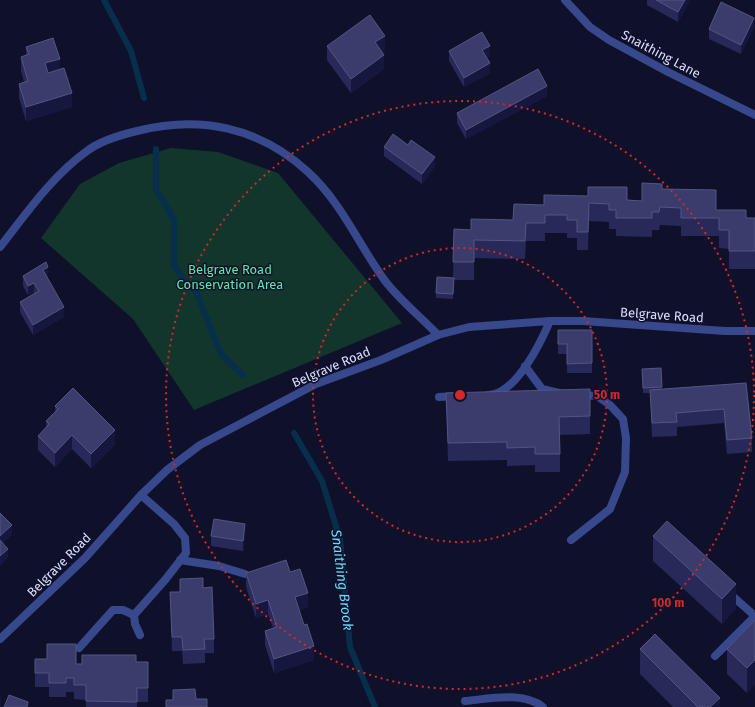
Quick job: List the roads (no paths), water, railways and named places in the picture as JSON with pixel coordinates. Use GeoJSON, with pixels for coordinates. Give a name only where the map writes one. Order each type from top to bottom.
{"type":"FeatureCollection","features":[{"type":"Feature","properties":{"kind":"street","name":"Snaithing Lane"},"geometry":{"type":"LineString","coordinates":[[565,0],[590,27],[609,40],[668,72],[755,115]]}},
{"type":"Feature","properties":{"kind":"street"},"geometry":{"type":"LineString","coordinates":[[0,247],[67,167],[88,150],[122,134],[162,124],[192,123],[222,126],[253,137],[278,149],[308,172],[331,197],[383,279],[438,334]]}},
{"type":"Feature","properties":{"kind":"street"},"geometry":{"type":"LineString","coordinates":[[481,395],[495,395],[512,383],[539,345],[550,321]]}},
{"type":"Feature","properties":{"kind":"street","name":"Belgrave Road"},"geometry":{"type":"LineString","coordinates":[[0,639],[85,558],[141,495],[167,470],[200,445],[316,384],[381,360],[438,334],[469,327],[550,321],[583,321],[725,331],[755,331]]}},
{"type":"Feature","properties":{"kind":"street"},"geometry":{"type":"LineString","coordinates":[[525,366],[542,389],[571,394],[597,396],[610,404],[623,419],[626,438],[625,472],[610,509],[571,540]]}},
{"type":"Feature","properties":{"kind":"street"},"geometry":{"type":"LineString","coordinates":[[439,397],[467,396]]}},
{"type":"Feature","properties":{"kind":"street"},"geometry":{"type":"LineString","coordinates":[[140,635],[135,624],[134,615],[165,580],[186,553],[186,538],[174,524],[141,495]]}},
{"type":"Feature","properties":{"kind":"street"},"geometry":{"type":"LineString","coordinates":[[180,560],[218,566],[245,574]]}},
{"type":"Feature","properties":{"kind":"street"},"geometry":{"type":"LineString","coordinates":[[715,656],[755,616],[720,584]]}},
{"type":"Feature","properties":{"kind":"street"},"geometry":{"type":"LineString","coordinates":[[79,648],[113,610],[122,610],[134,615]]}},
{"type":"Feature","properties":{"kind":"street"},"geometry":{"type":"LineString","coordinates":[[465,701],[502,698],[529,700],[543,707]]}},
{"type":"Feature","properties":{"kind":"waterway","name":"Snaithing Brook"},"geometry":{"type":"LineString","coordinates":[[104,0],[131,51],[144,98]]}},
{"type":"Feature","properties":{"kind":"waterway","name":"Snaithing Brook"},"geometry":{"type":"LineString","coordinates":[[156,149],[156,189],[174,220],[174,267],[197,294],[221,354],[243,375]]}},
{"type":"Feature","properties":{"kind":"waterway","name":"Snaithing Brook"},"geometry":{"type":"LineString","coordinates":[[294,433],[322,481],[340,539],[350,647],[375,707]]}},
{"type":"Feature","properties":{"kind":"park label","name":"Belgrave Road Conservation Area"},"geometry":{"type":"Point","coordinates":[230,276]}}]}
